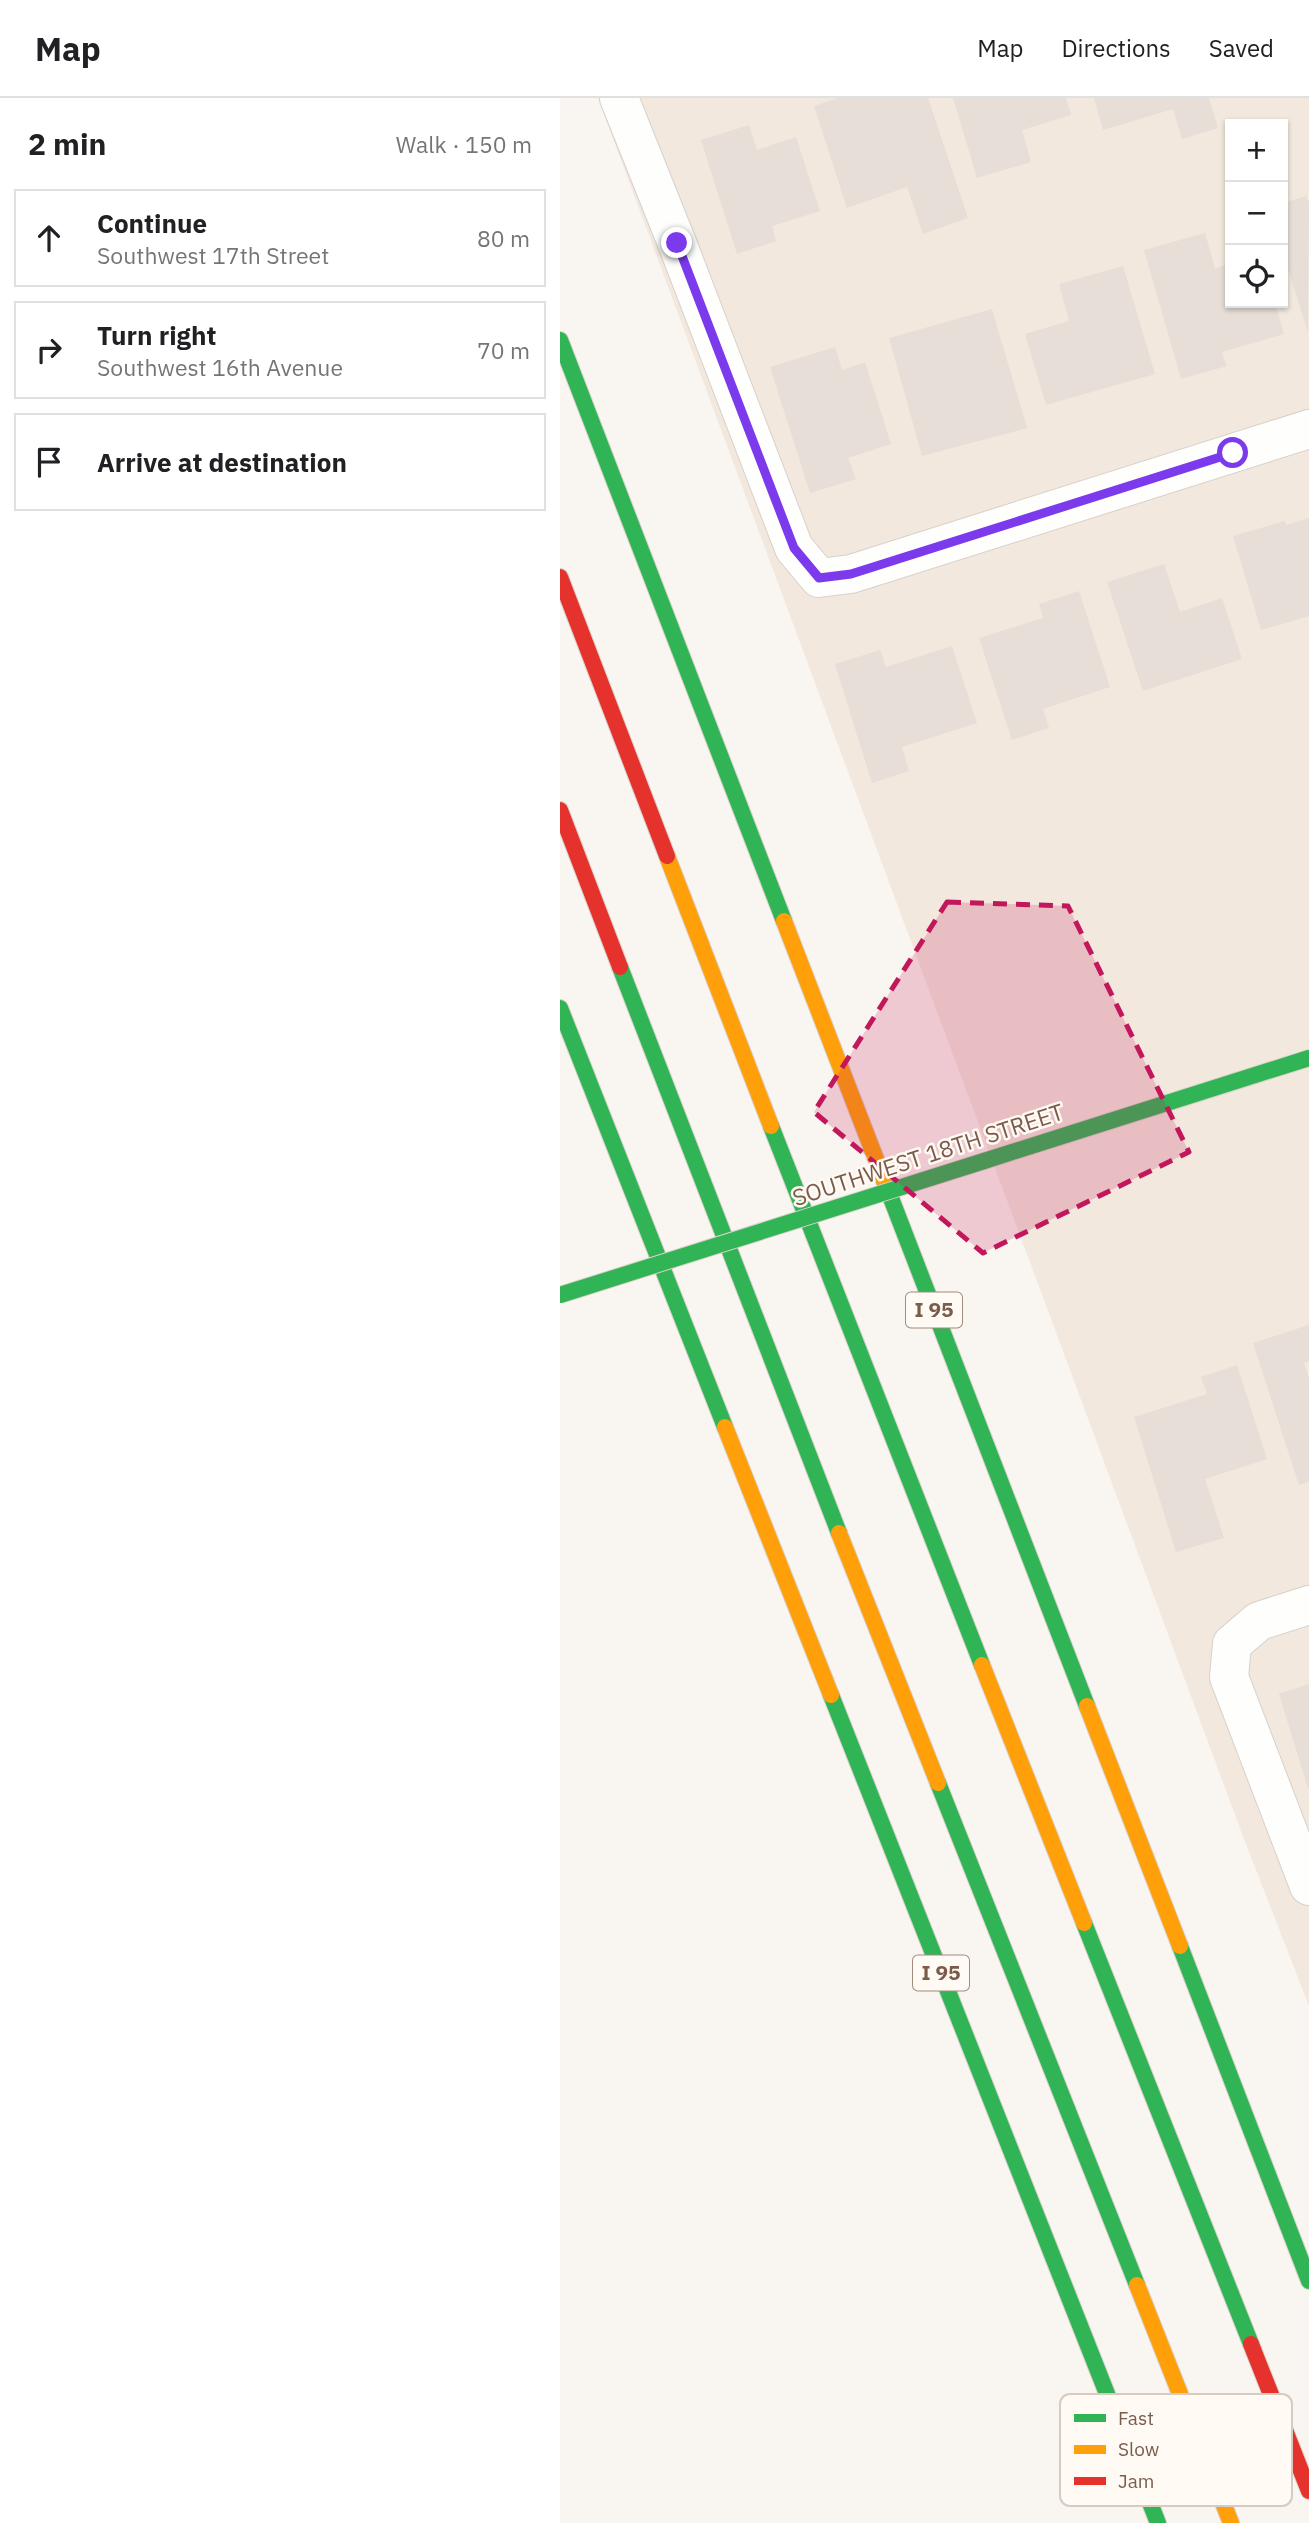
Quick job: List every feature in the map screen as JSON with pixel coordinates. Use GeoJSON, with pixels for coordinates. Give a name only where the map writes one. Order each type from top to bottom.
{"type":"FeatureCollection","features":[{"type":"Feature","properties":{"kind":"main road","name":"I 95"},"geometry":{"type":"LineString","coordinates":[[560,340],[1309,2281]]}},
{"type":"Feature","properties":{"kind":"main road"},"geometry":{"type":"LineString","coordinates":[[560,577],[822,1260],[1271,2394]]}},
{"type":"Feature","properties":{"kind":"main road"},"geometry":{"type":"LineString","coordinates":[[560,810],[784,1393],[1180,2394]]}},
{"type":"Feature","properties":{"kind":"main road","name":"I 95"},"geometry":{"type":"LineString","coordinates":[[560,1008],[1107,2394]]}},
{"type":"Feature","properties":{"kind":"main road","name":"SOUTHWEST 18TH STREET"},"geometry":{"type":"LineString","coordinates":[[560,1295],[1309,1058]]}},
{"type":"Feature","properties":{"kind":"main road"},"geometry":{"type":"LineString","coordinates":[[1292,2448],[1309,2491]]}},
{"type":"Feature","properties":{"kind":"main road","name":"I 95"},"geometry":{"type":"LineString","coordinates":[[1151,2506],[1158,2523]]}},
{"type":"Feature","properties":{"kind":"main road"},"geometry":{"type":"LineString","coordinates":[[1224,2506],[1231,2523]]}},
{"type":"Feature","properties":{"kind":"street"},"geometry":{"type":"LineString","coordinates":[[619,98],[794,548],[819,578],[851,574],[1309,429]]}},
{"type":"Feature","properties":{"kind":"street"},"geometry":{"type":"LineString","coordinates":[[1309,1605],[1259,1621],[1232,1644],[1229,1677],[1309,1886]]}},
{"type":"Feature","properties":{"kind":"highlighted area"},"geometry":{"type":"Polygon","coordinates":[[[947,902],[1068,906],[1189,1152],[983,1253],[814,1112],[947,902]]]}},
{"type":"Feature","properties":{"kind":"shaded area"},"geometry":{"type":"Polygon","coordinates":[[[598,98],[1309,98],[1309,2006],[1244,1839],[598,98]]]}},
{"type":"Feature","properties":{"kind":"building"},"geometry":{"type":"Polygon","coordinates":[[[838,98],[928,98],[968,218],[923,234],[907,187],[847,208],[814,106],[838,98]]]}},
{"type":"Feature","properties":{"kind":"building"},"geometry":{"type":"Polygon","coordinates":[[[953,98],[1066,98],[1071,115],[1022,130],[1031,162],[977,178],[953,98]]]}},
{"type":"Feature","properties":{"kind":"building"},"geometry":{"type":"Polygon","coordinates":[[[1094,98],[1209,98],[1218,128],[1182,139],[1173,109],[1103,130],[1094,98]]]}},
{"type":"Feature","properties":{"kind":"building"},"geometry":{"type":"Polygon","coordinates":[[[749,125],[757,150],[796,137],[820,211],[772,226],[776,241],[737,254],[701,140],[749,125]]]}},
{"type":"Feature","properties":{"kind":"building"},"geometry":{"type":"Polygon","coordinates":[[[1306,196],[1309,203],[1308,332],[1288,270],[1288,201],[1306,196]]]}},
{"type":"Feature","properties":{"kind":"building"},"geometry":{"type":"Polygon","coordinates":[[[1205,233],[1215,268],[1225,265],[1225,308],[1276,308],[1284,334],[1222,352],[1227,366],[1181,379],[1144,250],[1205,233]]]}},
{"type":"Feature","properties":{"kind":"building"},"geometry":{"type":"Polygon","coordinates":[[[1123,266],[1155,374],[1046,405],[1025,334],[1069,321],[1059,284],[1123,266]]]}},
{"type":"Feature","properties":{"kind":"building"},"geometry":{"type":"Polygon","coordinates":[[[992,309],[1027,428],[922,456],[889,338],[992,309]]]}},
{"type":"Feature","properties":{"kind":"building"},"geometry":{"type":"Polygon","coordinates":[[[835,347],[842,370],[865,362],[891,444],[848,458],[856,479],[810,493],[770,367],[835,347]]]}},
{"type":"Feature","properties":{"kind":"building"},"geometry":{"type":"Polygon","coordinates":[[[1309,518],[1309,616],[1261,630],[1233,536],[1285,521],[1286,525],[1309,518]]]}},
{"type":"Feature","properties":{"kind":"building"},"geometry":{"type":"Polygon","coordinates":[[[1164,564],[1180,612],[1222,598],[1242,659],[1143,691],[1107,582],[1164,564]]]}},
{"type":"Feature","properties":{"kind":"building"},"geometry":{"type":"Polygon","coordinates":[[[1079,591],[1110,687],[1043,709],[1049,728],[1012,740],[979,638],[1043,618],[1039,604],[1079,591]]]}},
{"type":"Feature","properties":{"kind":"building"},"geometry":{"type":"Polygon","coordinates":[[[952,646],[977,723],[902,747],[909,771],[872,783],[835,664],[880,650],[886,667],[952,646]]]}},
{"type":"Feature","properties":{"kind":"building"},"geometry":{"type":"Polygon","coordinates":[[[1309,1325],[1309,1361],[1304,1363],[1309,1378],[1309,1482],[1299,1485],[1253,1343],[1309,1325]]]}},
{"type":"Feature","properties":{"kind":"building"},"geometry":{"type":"Polygon","coordinates":[[[1237,1365],[1267,1459],[1205,1479],[1224,1538],[1176,1552],[1134,1417],[1207,1394],[1201,1377],[1237,1365]]]}},
{"type":"Feature","properties":{"kind":"building"},"geometry":{"type":"Polygon","coordinates":[[[1309,1684],[1309,1788],[1308,1788],[1279,1694],[1309,1684]]]}},
{"type":"Feature","properties":{"kind":"traffic: fast"},"geometry":{"type":"LineString","coordinates":[[560,340],[784,921]]}},
{"type":"Feature","properties":{"kind":"traffic: fast"},"geometry":{"type":"LineString","coordinates":[[620,967],[839,1533]]}},
{"type":"Feature","properties":{"kind":"traffic: fast"},"geometry":{"type":"LineString","coordinates":[[560,1008],[725,1427]]}},
{"type":"Feature","properties":{"kind":"traffic: fast"},"geometry":{"type":"LineString","coordinates":[[984,1161],[1309,1058]]}},
{"type":"Feature","properties":{"kind":"traffic: fast"},"geometry":{"type":"LineString","coordinates":[[771,1126],[982,1665]]}},
{"type":"Feature","properties":{"kind":"traffic: fast"},"geometry":{"type":"LineString","coordinates":[[560,1295],[984,1161]]}},
{"type":"Feature","properties":{"kind":"traffic: fast"},"geometry":{"type":"LineString","coordinates":[[884,1180],[1087,1706]]}},
{"type":"Feature","properties":{"kind":"traffic: fast"},"geometry":{"type":"LineString","coordinates":[[831,1695],[1107,2394]]}},
{"type":"Feature","properties":{"kind":"traffic: fast"},"geometry":{"type":"LineString","coordinates":[[938,1783],[1137,2285]]}},
{"type":"Feature","properties":{"kind":"traffic: fast"},"geometry":{"type":"LineString","coordinates":[[1084,1923],[1251,2344]]}},
{"type":"Feature","properties":{"kind":"traffic: fast"},"geometry":{"type":"LineString","coordinates":[[1180,1946],[1309,2281]]}},
{"type":"Feature","properties":{"kind":"traffic: fast"},"geometry":{"type":"LineString","coordinates":[[1151,2506],[1158,2523]]}},
{"type":"Feature","properties":{"kind":"traffic: slow"},"geometry":{"type":"LineString","coordinates":[[667,856],[771,1126]]}},
{"type":"Feature","properties":{"kind":"traffic: slow"},"geometry":{"type":"LineString","coordinates":[[784,921],[884,1180]]}},
{"type":"Feature","properties":{"kind":"traffic: slow"},"geometry":{"type":"LineString","coordinates":[[725,1427],[831,1695]]}},
{"type":"Feature","properties":{"kind":"traffic: slow"},"geometry":{"type":"LineString","coordinates":[[839,1533],[938,1783]]}},
{"type":"Feature","properties":{"kind":"traffic: slow"},"geometry":{"type":"LineString","coordinates":[[982,1665],[1084,1923]]}},
{"type":"Feature","properties":{"kind":"traffic: slow"},"geometry":{"type":"LineString","coordinates":[[1087,1706],[1180,1946]]}},
{"type":"Feature","properties":{"kind":"traffic: slow"},"geometry":{"type":"LineString","coordinates":[[1137,2285],[1180,2394]]}},
{"type":"Feature","properties":{"kind":"traffic: slow"},"geometry":{"type":"LineString","coordinates":[[1224,2506],[1231,2523]]}},
{"type":"Feature","properties":{"kind":"traffic: jam"},"geometry":{"type":"LineString","coordinates":[[560,577],[667,856]]}},
{"type":"Feature","properties":{"kind":"traffic: jam"},"geometry":{"type":"LineString","coordinates":[[560,810],[620,967]]}},
{"type":"Feature","properties":{"kind":"traffic: jam"},"geometry":{"type":"LineString","coordinates":[[1251,2344],[1271,2394]]}},
{"type":"Feature","properties":{"kind":"traffic: jam"},"geometry":{"type":"LineString","coordinates":[[1292,2448],[1309,2491]]}},
{"type":"Feature","properties":{"kind":"route"},"geometry":{"type":"LineString","coordinates":[[677,243],[794,548],[819,578],[851,574],[1233,453]]}}]}
